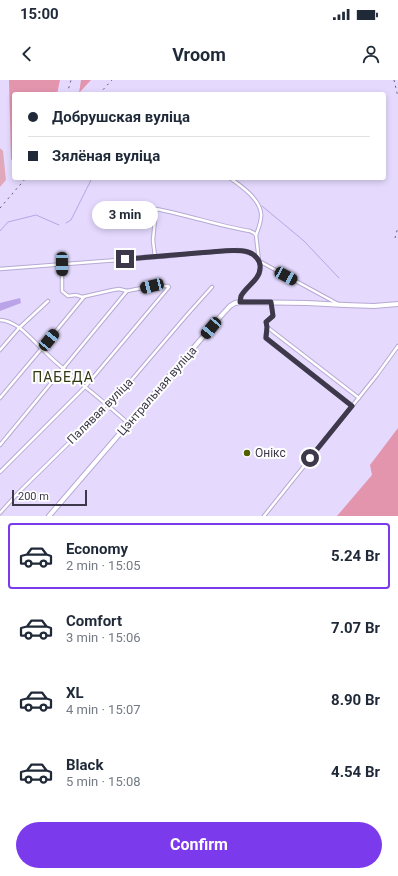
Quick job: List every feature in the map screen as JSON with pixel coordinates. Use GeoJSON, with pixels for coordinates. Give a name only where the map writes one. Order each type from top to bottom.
{"type":"FeatureCollection","features":[{"type":"Feature","properties":{"kind":"main road"},"geometry":{"type":"LineString","coordinates":[[240,302],[374,306],[398,304]]}},
{"type":"Feature","properties":{"kind":"main road","name":"Цэнтральная вуліца"},"geometry":{"type":"LineString","coordinates":[[49,516],[220,317],[230,306],[240,302]]}},
{"type":"Feature","properties":{"kind":"street"},"geometry":{"type":"LineString","coordinates":[[233,180],[246,190],[258,204],[262,214],[256,236],[261,268],[259,275],[242,295],[240,302]]}},
{"type":"Feature","properties":{"kind":"street"},"geometry":{"type":"LineString","coordinates":[[155,257],[153,240],[156,209],[250,231],[256,236]]}},
{"type":"Feature","properties":{"kind":"street"},"geometry":{"type":"LineString","coordinates":[[0,269],[238,250],[254,255],[259,261],[341,305]]}},
{"type":"Feature","properties":{"kind":"street"},"geometry":{"type":"LineString","coordinates":[[0,472],[85,387],[169,287],[152,286],[127,291],[119,289],[85,296],[68,296],[62,291],[62,264]]}},
{"type":"Feature","properties":{"kind":"street","name":"Палявая вуліца"},"geometry":{"type":"LineString","coordinates":[[0,513],[103,407],[111,404],[212,287]]}},
{"type":"Feature","properties":{"kind":"street"},"geometry":{"type":"LineString","coordinates":[[0,445],[127,291]]}},
{"type":"Feature","properties":{"kind":"street"},"geometry":{"type":"LineString","coordinates":[[0,398],[85,296]]}},
{"type":"Feature","properties":{"kind":"street"},"geometry":{"type":"LineString","coordinates":[[0,350],[19,328],[48,301]]}},
{"type":"Feature","properties":{"kind":"street"},"geometry":{"type":"LineString","coordinates":[[271,302],[273,316],[266,322],[266,338],[352,406]]}},
{"type":"Feature","properties":{"kind":"street"},"geometry":{"type":"LineString","coordinates":[[0,320],[7,321],[19,328],[63,369],[109,405],[129,424]]}},
{"type":"Feature","properties":{"kind":"street"},"geometry":{"type":"LineString","coordinates":[[267,327],[359,398]]}},
{"type":"Feature","properties":{"kind":"street"},"geometry":{"type":"LineString","coordinates":[[264,516],[359,398],[398,346]]}},
{"type":"Feature","properties":{"kind":"shaded area"},"geometry":{"type":"Polygon","coordinates":[[[9,80],[60,80],[57,92],[12,92],[11,160],[9,80]]]}},
{"type":"Feature","properties":{"kind":"shaded area"},"geometry":{"type":"Polygon","coordinates":[[[81,80],[91,80],[80,92],[81,80]]]}},
{"type":"Feature","properties":{"kind":"shaded area"},"geometry":{"type":"Polygon","coordinates":[[[0,148],[3,151],[6,180],[0,187],[0,148]]]}},
{"type":"Feature","properties":{"kind":"shaded area"},"geometry":{"type":"Polygon","coordinates":[[[20,298],[21,303],[0,311],[0,303],[20,298]]]}},
{"type":"Feature","properties":{"kind":"shaded area"},"geometry":{"type":"Polygon","coordinates":[[[398,428],[398,516],[337,516],[372,475],[370,465],[398,428]]]}},
{"type":"Feature","properties":{"kind":"waterway"},"geometry":{"type":"LineString","coordinates":[[66,223],[71,220],[91,180]]}},
{"type":"Feature","properties":{"kind":"waterway"},"geometry":{"type":"LineString","coordinates":[[262,206],[304,241],[339,278]]}},
{"type":"Feature","properties":{"kind":"waterway"},"geometry":{"type":"LineString","coordinates":[[0,231],[8,222],[36,215],[59,225]]}},
{"type":"Feature","properties":{"kind":"railway"},"geometry":{"type":"LineString","coordinates":[[68,92],[71,80]]}},
{"type":"Feature","properties":{"kind":"railway"},"geometry":{"type":"LineString","coordinates":[[101,92],[112,80]]}},
{"type":"Feature","properties":{"kind":"railway"},"geometry":{"type":"LineString","coordinates":[[394,80],[398,97]]}},
{"type":"Feature","properties":{"kind":"railway"},"geometry":{"type":"LineString","coordinates":[[0,208],[24,180]]}},
{"type":"Feature","properties":{"kind":"railway"},"geometry":{"type":"LineString","coordinates":[[395,238],[398,227]]}},
{"type":"Feature","properties":{"kind":"place","name":"Онікс"},"geometry":{"type":"Point","coordinates":[247,453]}},
{"type":"Feature","properties":{"kind":"district","name":"ПАБЕДА"},"geometry":{"type":"Point","coordinates":[63,377]}},
{"type":"Feature","properties":{"kind":"route"},"geometry":{"type":"LineString","coordinates":[[125,259],[238,250],[250,253],[256,257],[261,268],[259,275],[242,295],[240,302],[271,302],[273,316],[266,322],[266,338],[352,406],[310,458]]}}]}
